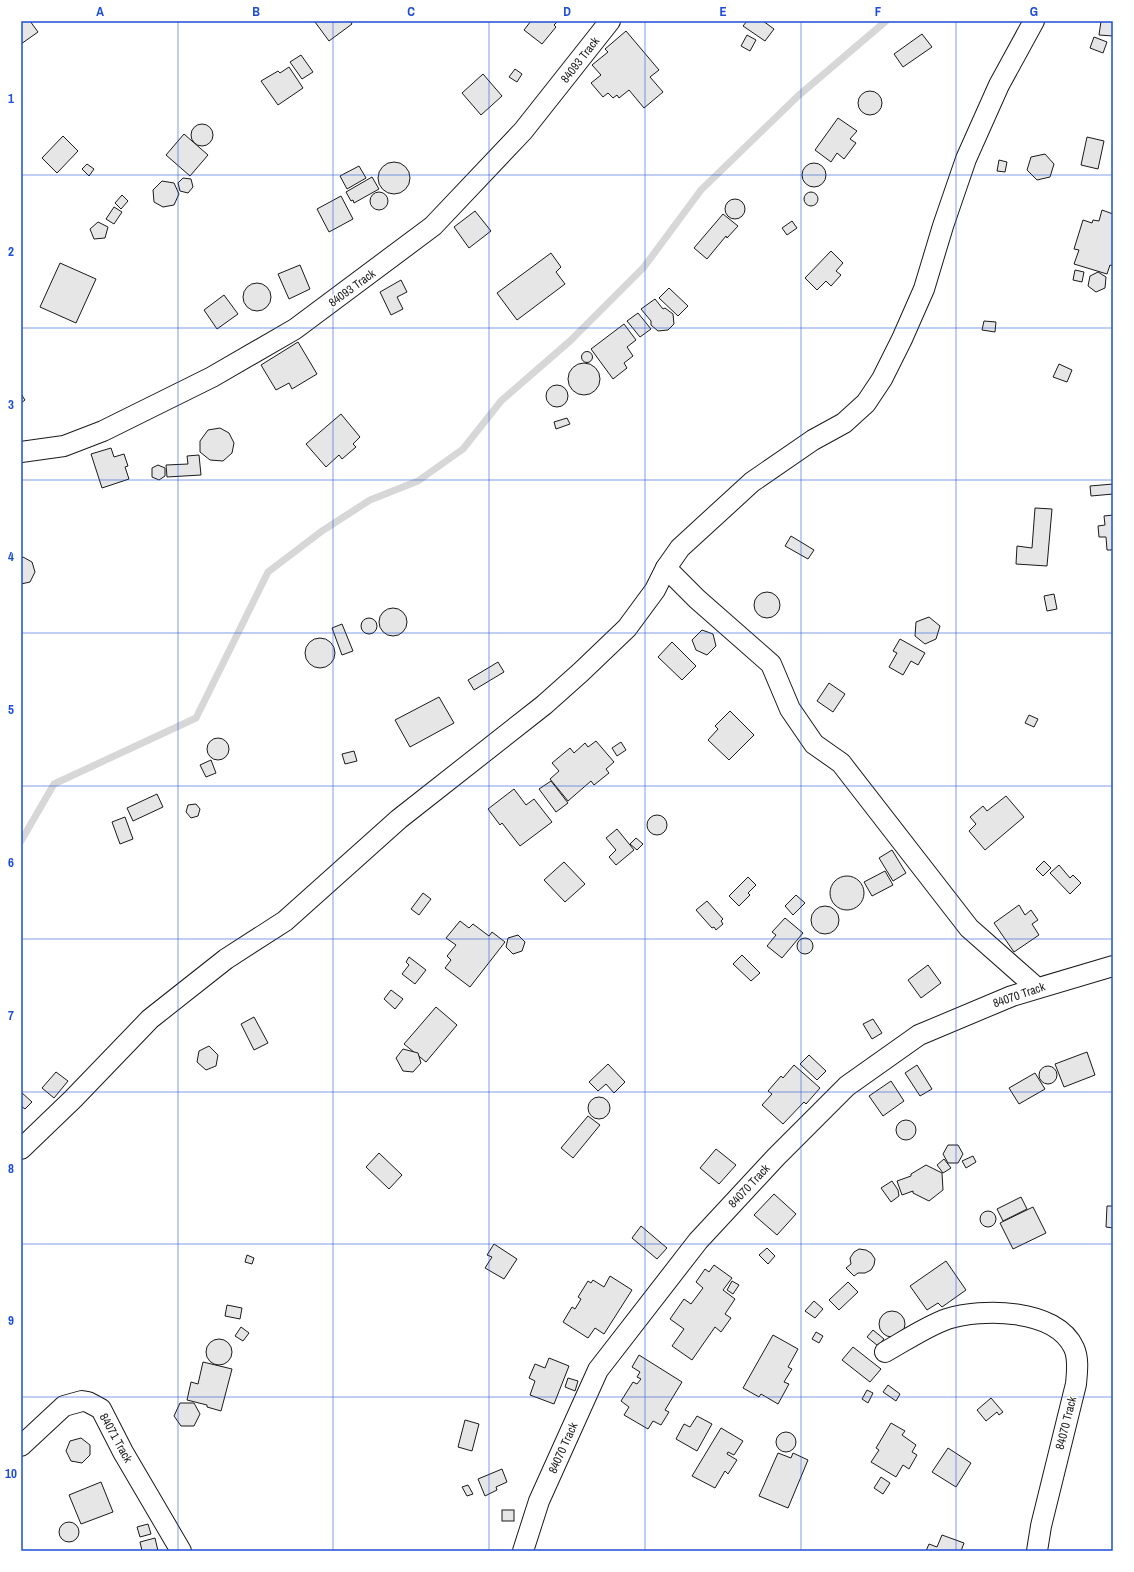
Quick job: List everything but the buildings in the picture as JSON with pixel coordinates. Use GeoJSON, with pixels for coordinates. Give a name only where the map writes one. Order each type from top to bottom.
{"type":"FeatureCollection","features":[{"type":"Feature","properties":{"kind":"street","name":"84093 Track"},"geometry":{"type":"LineString","coordinates":[[21,452],[64,446],[103,431],[212,377],[308,320],[433,226],[523,131],[610,21]]}},
{"type":"Feature","properties":{"kind":"street"},"geometry":{"type":"LineString","coordinates":[[21,1149],[73,1099],[150,1019],[226,958],[285,922],[394,824],[544,705],[581,672],[627,628],[655,590],[666,568],[680,548],[752,482],[813,440],[844,423],[866,403],[882,379],[924,289],[943,226],[966,159],[999,85],[1034,21]]}},
{"type":"Feature","properties":{"kind":"street"},"geometry":{"type":"LineString","coordinates":[[666,568],[697,599],[771,664],[790,709],[814,744],[841,763],[969,928],[1037,988]]}},
{"type":"Feature","properties":{"kind":"street","name":"84070 Track"},"geometry":{"type":"LineString","coordinates":[[523,1551],[539,1501],[598,1370],[698,1241],[776,1157],[847,1086],[919,1035],[1012,996],[1113,966]]}},
{"type":"Feature","properties":{"kind":"street","name":"84070 Track"},"geometry":{"type":"LineString","coordinates":[[885,1352],[945,1320],[969,1313],[986,1312],[1031,1318],[1052,1324],[1065,1335],[1074,1348],[1077,1364],[1076,1384],[1036,1551]]}},
{"type":"Feature","properties":{"kind":"street","name":"84071 Track"},"geometry":{"type":"LineString","coordinates":[[21,1446],[64,1406],[82,1401],[88,1402],[101,1409],[123,1452],[181,1551]]}},
{"type":"Feature","properties":{"kind":"waterway"},"geometry":{"type":"LineString","coordinates":[[21,841],[54,784],[196,718],[268,572],[322,531],[370,500],[418,481],[463,449],[501,401],[570,341],[644,267],[701,190],[798,96],[886,21]]}}]}
